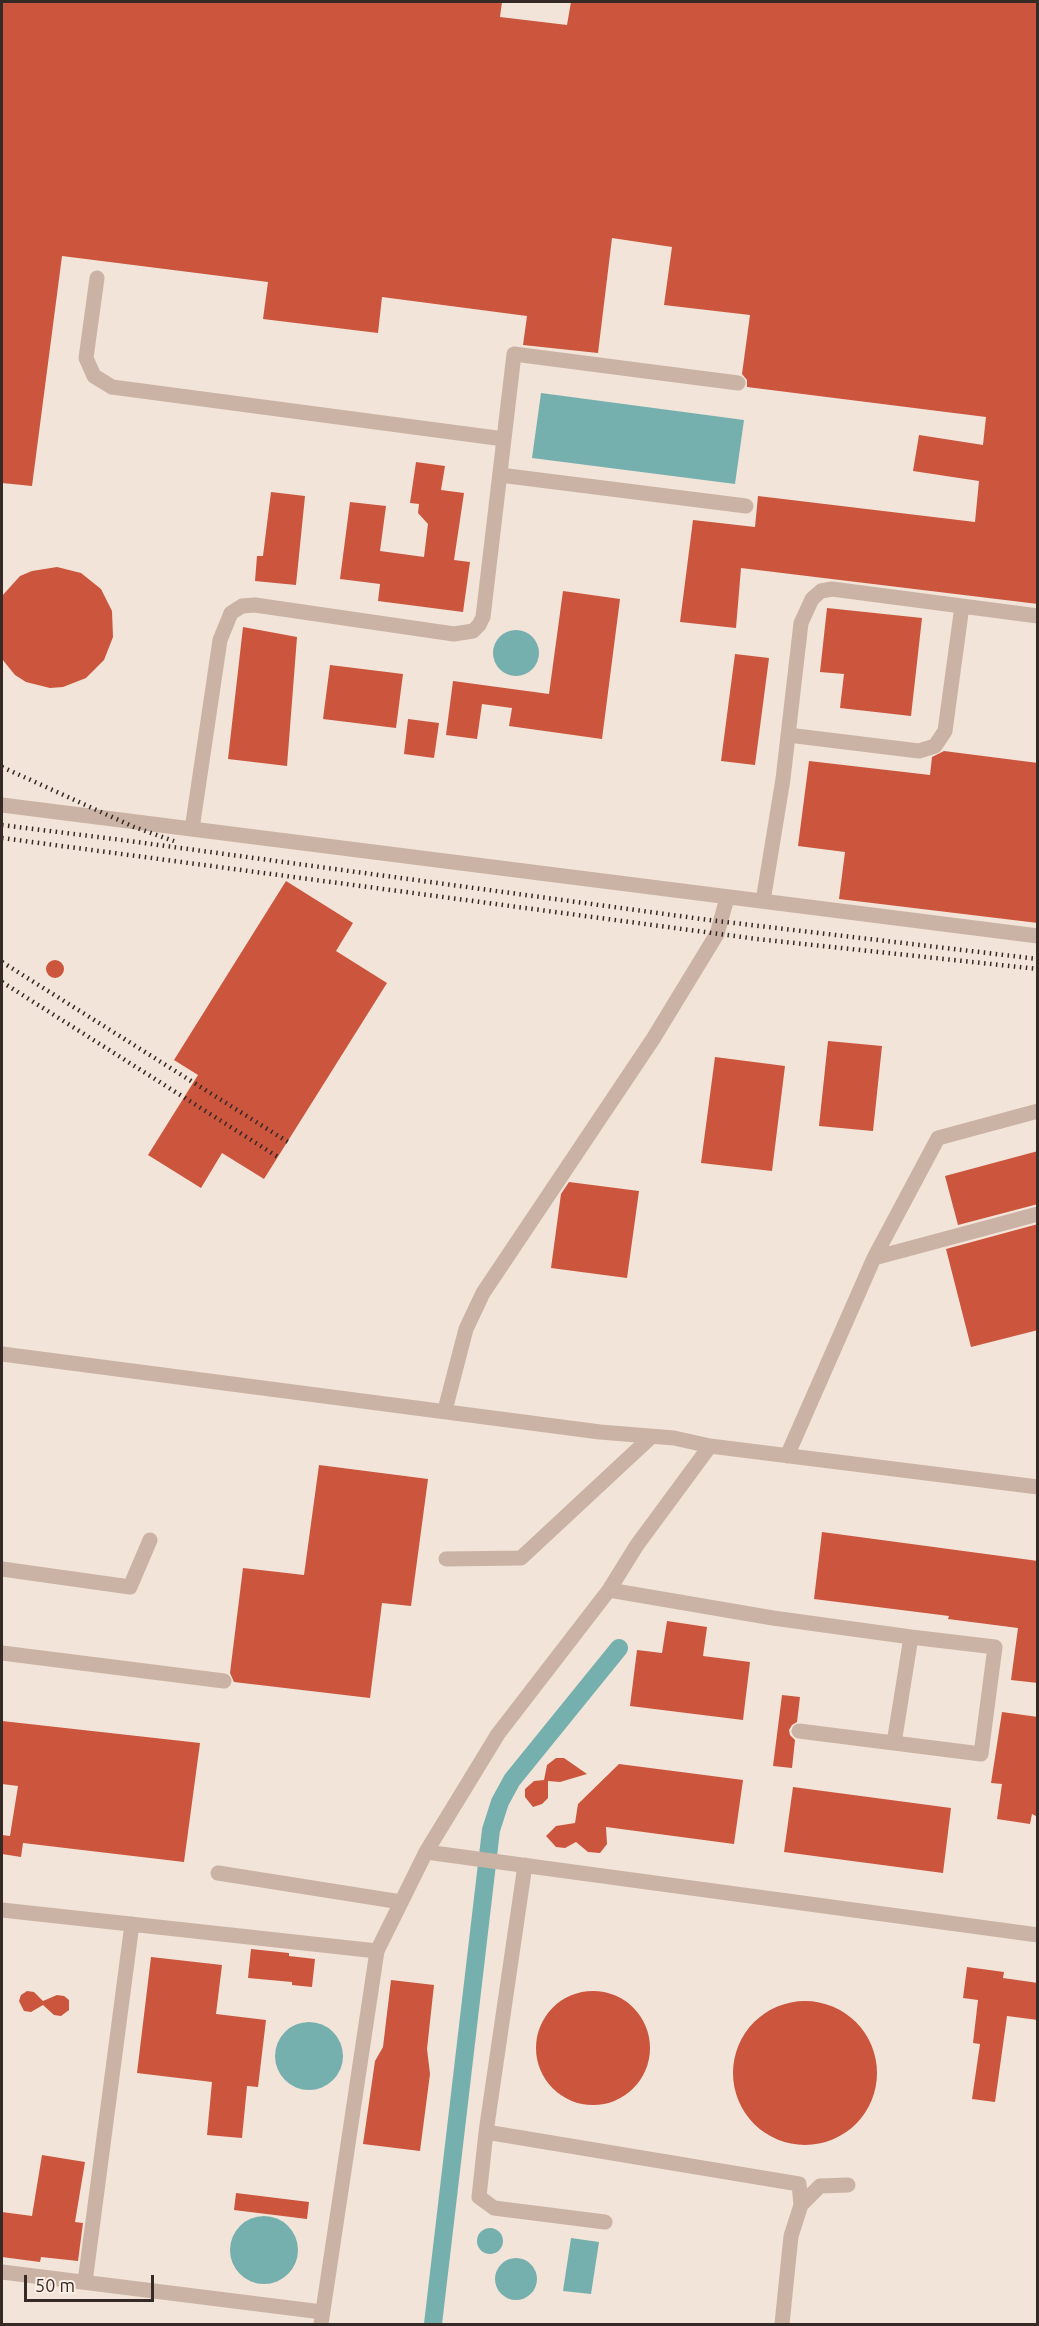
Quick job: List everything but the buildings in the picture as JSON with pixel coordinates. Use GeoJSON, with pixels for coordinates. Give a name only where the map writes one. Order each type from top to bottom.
{"type":"FeatureCollection","features":[{"type":"Feature","properties":{"kind":"lane"},"geometry":{"type":"LineString","coordinates":[[97,278],[86,358],[94,376],[112,387],[504,439]]}},
{"type":"Feature","properties":{"kind":"lane"},"geometry":{"type":"LineString","coordinates":[[192,829],[220,640],[231,614],[242,606],[255,605],[454,634],[473,631],[479,625],[483,617],[514,354],[738,383]]}},
{"type":"Feature","properties":{"kind":"lane"},"geometry":{"type":"LineString","coordinates":[[500,475],[746,506]]}},
{"type":"Feature","properties":{"kind":"lane"},"geometry":{"type":"LineString","coordinates":[[763,901],[788,735],[801,623],[812,599],[821,591],[832,589],[1038,616]]}},
{"type":"Feature","properties":{"kind":"lane"},"geometry":{"type":"LineString","coordinates":[[788,735],[919,751],[935,746],[945,731],[962,606]]}},
{"type":"Feature","properties":{"kind":"lane"},"geometry":{"type":"LineString","coordinates":[[2,805],[1038,936]]}},
{"type":"Feature","properties":{"kind":"lane"},"geometry":{"type":"LineString","coordinates":[[445,1410],[466,1329],[483,1293],[688,982],[717,934],[727,898]]}},
{"type":"Feature","properties":{"kind":"lane"},"geometry":{"type":"LineString","coordinates":[[787,1456],[874,1258],[939,1138],[1038,1111]]}},
{"type":"Feature","properties":{"kind":"lane"},"geometry":{"type":"LineString","coordinates":[[874,1258],[1038,1214]]}},
{"type":"Feature","properties":{"kind":"lane"},"geometry":{"type":"LineString","coordinates":[[2,1353],[651,1437],[674,1438],[710,1446],[1038,1487]]}},
{"type":"Feature","properties":{"kind":"lane"},"geometry":{"type":"LineString","coordinates":[[446,1559],[521,1558],[651,1437]]}},
{"type":"Feature","properties":{"kind":"lane"},"geometry":{"type":"LineString","coordinates":[[2,2272],[86,2282],[322,2318],[377,1951],[426,1852],[498,1734],[609,1590],[649,1529],[710,1446]]}},
{"type":"Feature","properties":{"kind":"lane"},"geometry":{"type":"LineString","coordinates":[[2,1569],[130,1587],[150,1540]]}},
{"type":"Feature","properties":{"kind":"lane"},"geometry":{"type":"LineString","coordinates":[[609,1590],[773,1618],[995,1647],[981,1754],[799,1731]]}},
{"type":"Feature","properties":{"kind":"lane"},"geometry":{"type":"LineString","coordinates":[[894,1743],[911,1637]]}},
{"type":"Feature","properties":{"kind":"lane"},"geometry":{"type":"LineString","coordinates":[[2,1653],[224,1682]]}},
{"type":"Feature","properties":{"kind":"lane"},"geometry":{"type":"LineString","coordinates":[[426,1852],[1038,1935]]}},
{"type":"Feature","properties":{"kind":"lane"},"geometry":{"type":"LineString","coordinates":[[525,1865],[486,2132],[479,2198],[494,2208],[605,2222]]}},
{"type":"Feature","properties":{"kind":"lane"},"geometry":{"type":"LineString","coordinates":[[218,1873],[401,1902]]}},
{"type":"Feature","properties":{"kind":"lane"},"geometry":{"type":"LineString","coordinates":[[2,1910],[377,1951]]}},
{"type":"Feature","properties":{"kind":"lane"},"geometry":{"type":"LineString","coordinates":[[86,2282],[132,1924]]}},
{"type":"Feature","properties":{"kind":"lane"},"geometry":{"type":"LineString","coordinates":[[486,2132],[799,2184],[801,2205],[791,2236],[782,2325]]}},
{"type":"Feature","properties":{"kind":"lane"},"geometry":{"type":"LineString","coordinates":[[801,2205],[820,2186],[848,2185]]}},
{"type":"Feature","properties":{"kind":"water"},"geometry":{"type":"Polygon","coordinates":[[[541,393],[744,420],[735,484],[532,458],[541,393]]]}},
{"type":"Feature","properties":{"kind":"water"},"geometry":{"type":"Polygon","coordinates":[[[516,630],[532,637],[539,653],[532,669],[516,676],[500,669],[493,653],[500,637],[516,630]]]}},
{"type":"Feature","properties":{"kind":"water"},"geometry":{"type":"Polygon","coordinates":[[[309,2022],[322,2025],[333,2032],[340,2043],[343,2056],[340,2069],[333,2080],[322,2087],[309,2090],[296,2087],[285,2080],[278,2069],[275,2056],[278,2043],[285,2032],[296,2025],[309,2022]]]}},
{"type":"Feature","properties":{"kind":"water"},"geometry":{"type":"Polygon","coordinates":[[[264,2216],[277,2219],[288,2226],[295,2237],[298,2250],[295,2263],[288,2274],[277,2281],[264,2284],[251,2281],[240,2274],[233,2263],[230,2250],[233,2237],[240,2226],[251,2219],[264,2216]]]}},
{"type":"Feature","properties":{"kind":"water"},"geometry":{"type":"Polygon","coordinates":[[[490,2228],[499,2232],[503,2241],[499,2250],[490,2254],[481,2250],[477,2241],[481,2232],[490,2228]]]}},
{"type":"Feature","properties":{"kind":"water"},"geometry":{"type":"Polygon","coordinates":[[[571,2238],[599,2242],[591,2294],[563,2291],[571,2238]]]}},
{"type":"Feature","properties":{"kind":"water"},"geometry":{"type":"Polygon","coordinates":[[[516,2258],[524,2259],[531,2264],[536,2271],[536,2287],[531,2294],[524,2299],[516,2300],[508,2299],[501,2294],[496,2287],[495,2279],[496,2271],[501,2264],[508,2259],[516,2258]]]}},
{"type":"Feature","properties":{"kind":"waterway"},"geometry":{"type":"LineString","coordinates":[[433,2324],[491,1830],[500,1802],[512,1780],[619,1648]]}},
{"type":"Feature","properties":{"kind":"railway"},"geometry":{"type":"LineString","coordinates":[[2,767],[134,827],[174,841]]}},
{"type":"Feature","properties":{"kind":"railway"},"geometry":{"type":"LineString","coordinates":[[2,825],[709,920],[1038,959]]}},
{"type":"Feature","properties":{"kind":"railway"},"geometry":{"type":"LineString","coordinates":[[2,838],[757,939],[1038,969]]}},
{"type":"Feature","properties":{"kind":"railway"},"geometry":{"type":"LineString","coordinates":[[2,962],[288,1142]]}},
{"type":"Feature","properties":{"kind":"railway"},"geometry":{"type":"LineString","coordinates":[[2,982],[278,1157]]}}]}
